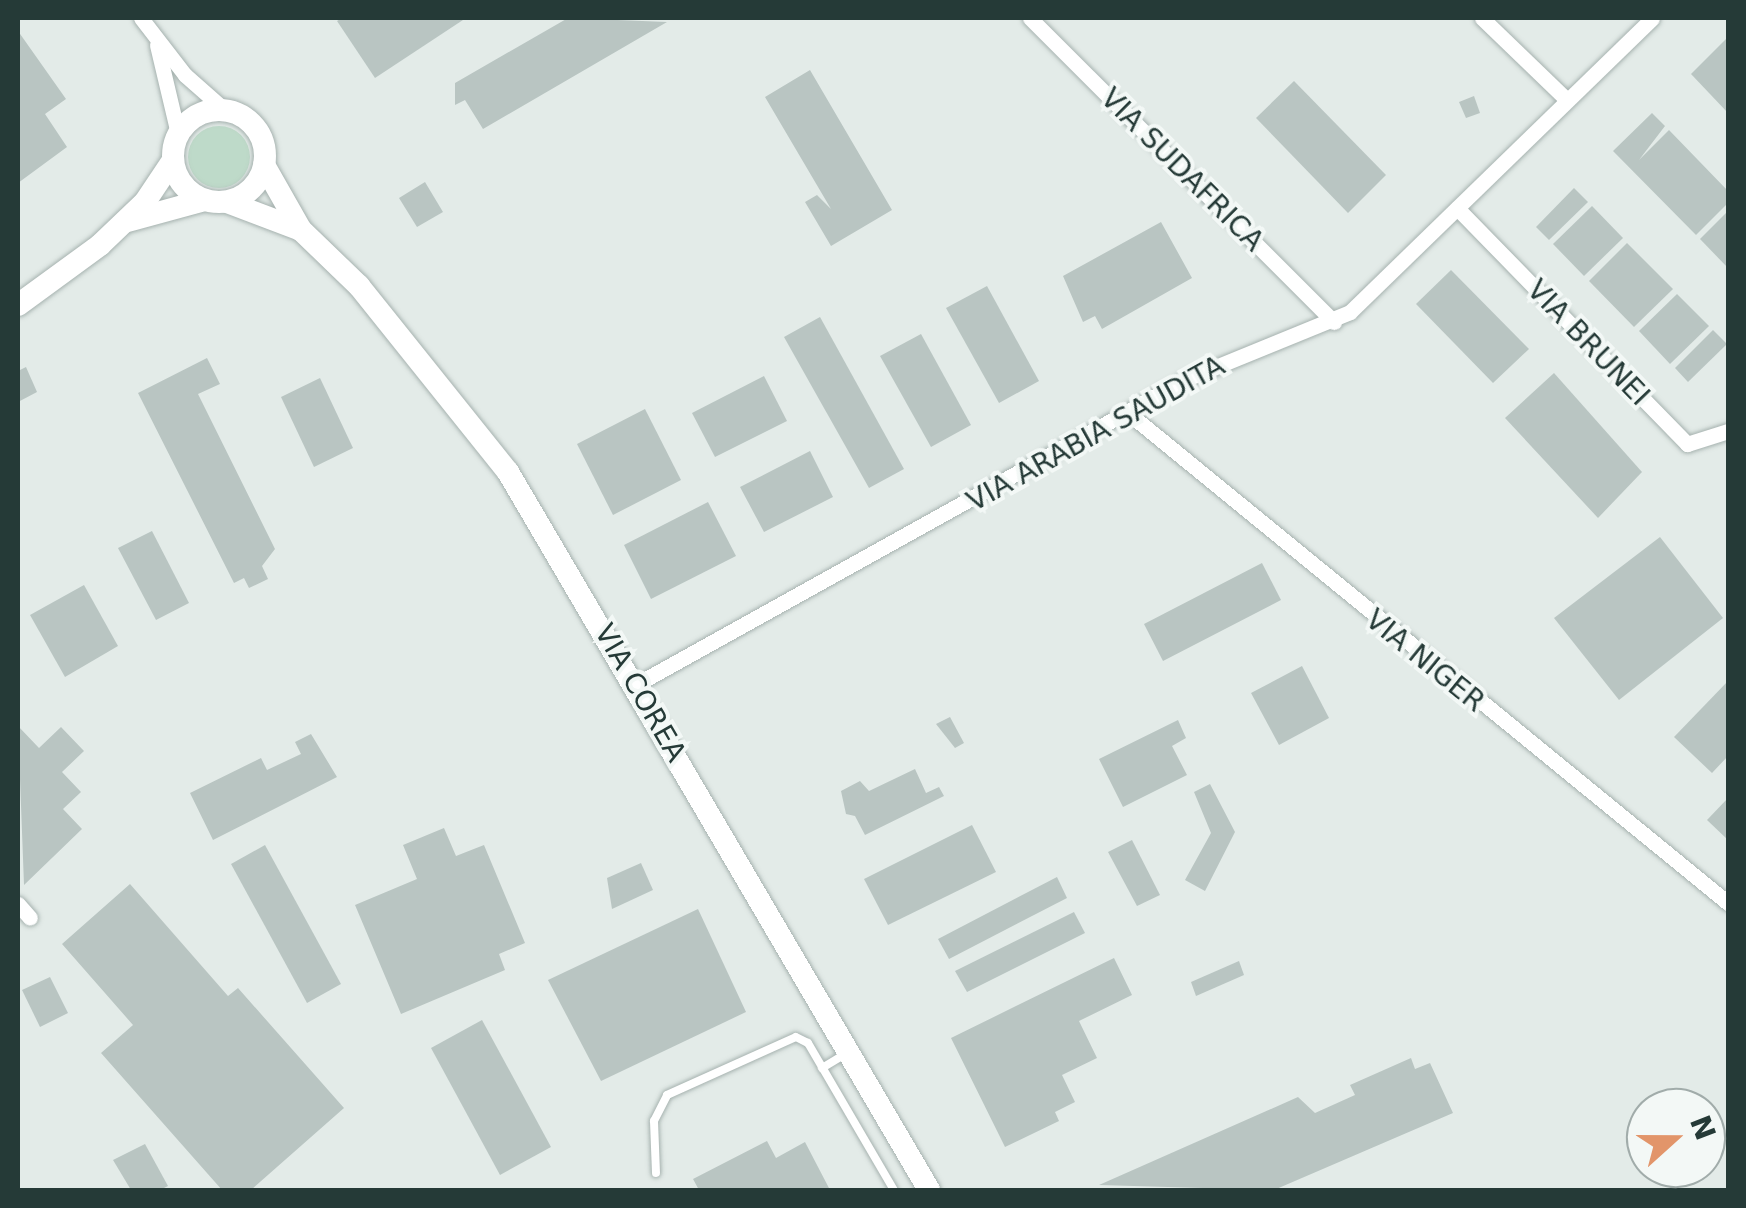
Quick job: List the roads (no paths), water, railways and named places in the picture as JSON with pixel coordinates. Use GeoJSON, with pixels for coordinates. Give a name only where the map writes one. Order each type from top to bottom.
{"type":"FeatureCollection","features":[{"type":"Feature","properties":{"kind":"street"},"geometry":{"type":"LineString","coordinates":[[141,18],[197,89],[254,126],[264,166],[301,230]]}},
{"type":"Feature","properties":{"kind":"street","name":"VIA SUDAFRICA"},"geometry":{"type":"LineString","coordinates":[[1030,18],[1334,322]]}},
{"type":"Feature","properties":{"kind":"street"},"geometry":{"type":"LineString","coordinates":[[1482,18],[1566,100]]}},
{"type":"Feature","properties":{"kind":"street","name":"VIA ARABIA SAUDITA"},"geometry":{"type":"LineString","coordinates":[[635,685],[1127,412],[1232,358],[1334,322],[1652,18]]}},
{"type":"Feature","properties":{"kind":"street"},"geometry":{"type":"LineString","coordinates":[[18,305],[124,222],[173,160],[178,134],[152,32]]}},
{"type":"Feature","properties":{"kind":"street"},"geometry":{"type":"LineString","coordinates":[[178,134],[200,114],[226,110]]}},
{"type":"Feature","properties":{"kind":"street"},"geometry":{"type":"LineString","coordinates":[[173,160],[182,185],[301,230]]}},
{"type":"Feature","properties":{"kind":"street"},"geometry":{"type":"LineString","coordinates":[[124,222],[216,201],[253,188],[264,166]]}},
{"type":"Feature","properties":{"kind":"street","name":"VIA BRUNEI"},"geometry":{"type":"LineString","coordinates":[[1457,208],[1687,444],[1728,431]]}},
{"type":"Feature","properties":{"kind":"street","name":"VIA COREA"},"geometry":{"type":"LineString","coordinates":[[301,230],[358,286],[508,472],[929,1190]]}},
{"type":"Feature","properties":{"kind":"street","name":"VIA NIGER"},"geometry":{"type":"LineString","coordinates":[[1127,412],[1728,903]]}},
{"type":"Feature","properties":{"kind":"street"},"geometry":{"type":"LineString","coordinates":[[18,904],[30,918]]}},
{"type":"Feature","properties":{"kind":"lane"},"geometry":{"type":"LineString","coordinates":[[656,1173],[654,1121],[667,1096],[784,1036],[808,1043],[894,1190]]}},
{"type":"Feature","properties":{"kind":"lane"},"geometry":{"type":"LineString","coordinates":[[822,1068],[849,1052]]}}]}
